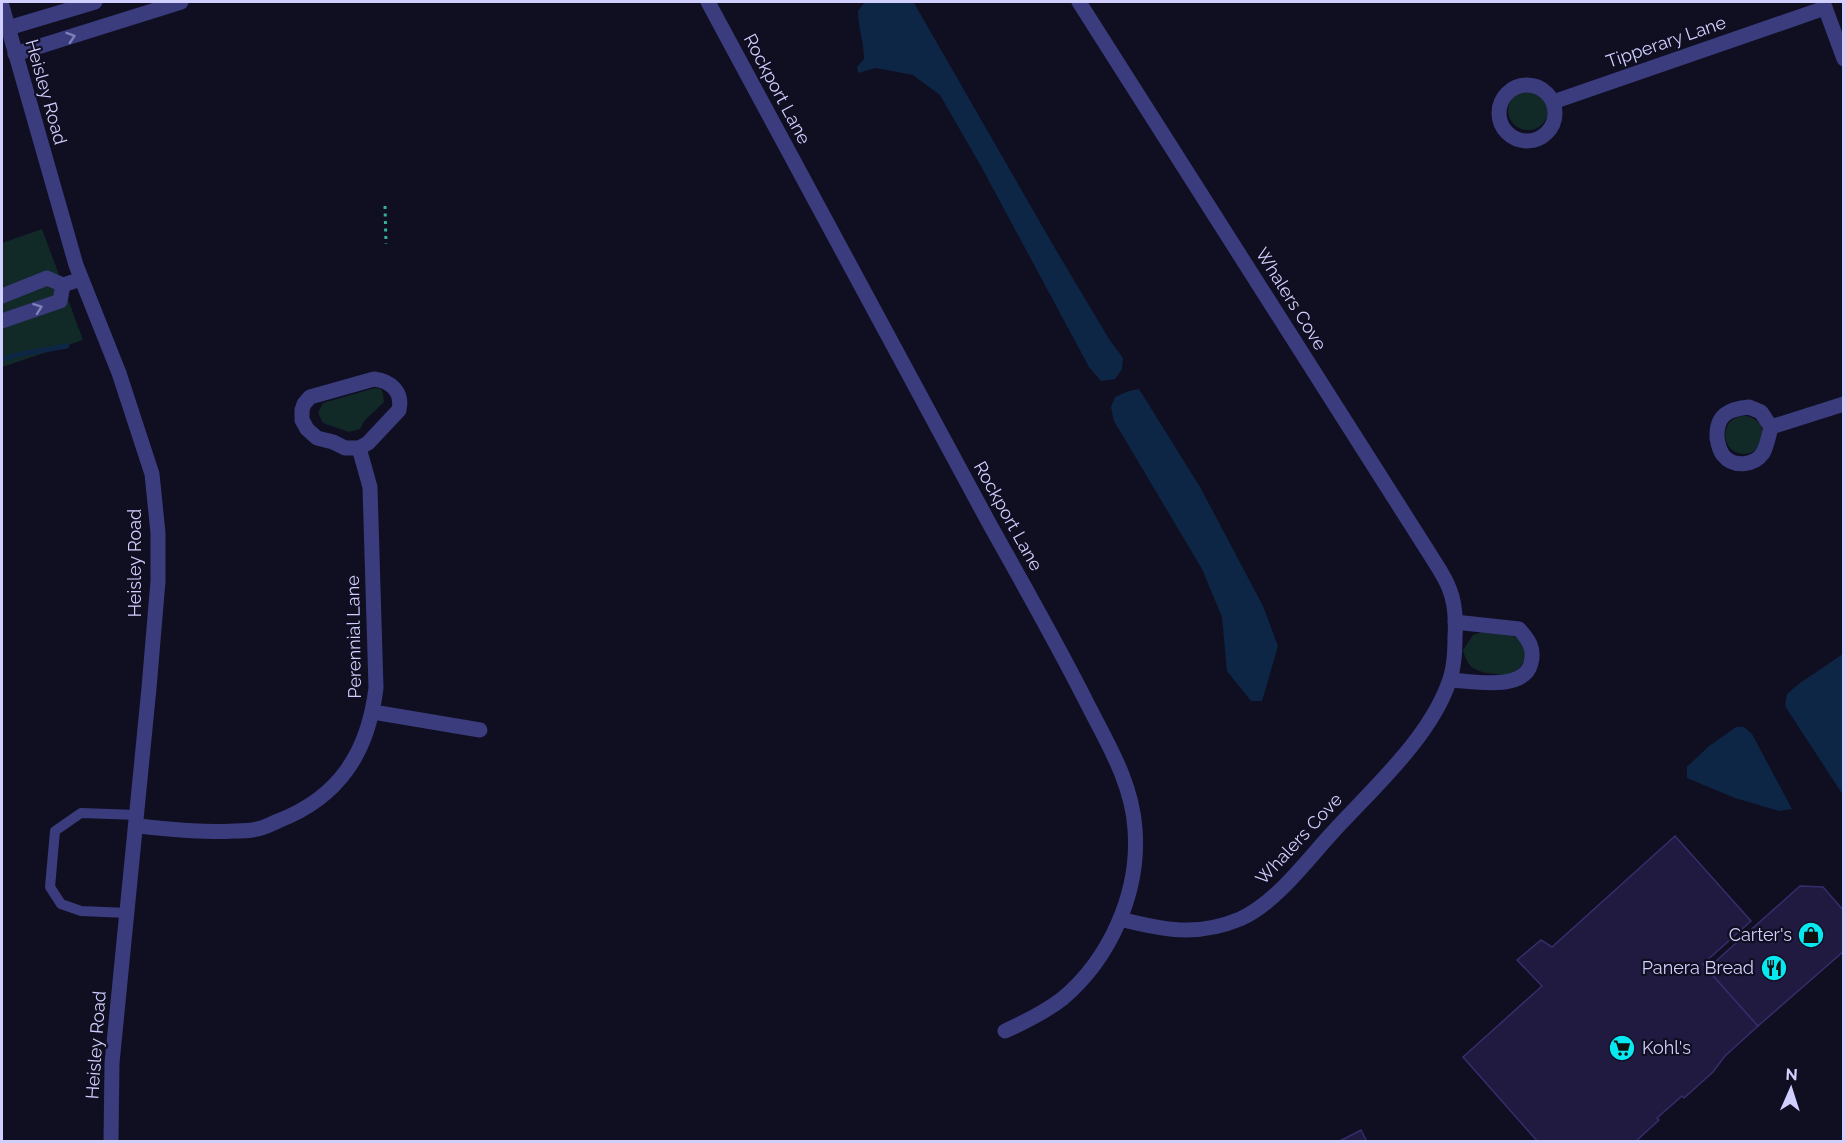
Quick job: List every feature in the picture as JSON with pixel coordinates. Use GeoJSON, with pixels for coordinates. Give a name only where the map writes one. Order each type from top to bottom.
{"type":"FeatureCollection","features":[{"type":"Feature","properties":{"kind":"street"},"geometry":{"type":"LineString","coordinates":[[8,28],[95,2]]}},
{"type":"Feature","properties":{"kind":"street"},"geometry":{"type":"LineString","coordinates":[[15,54],[181,2]]}},
{"type":"Feature","properties":{"kind":"street","name":"Rockport Lane"},"geometry":{"type":"LineString","coordinates":[[708,2],[1071,672],[1125,780],[1135,828],[1133,867],[1120,919],[1109,944],[1086,975],[1061,1000],[1005,1031]]}},
{"type":"Feature","properties":{"kind":"street","name":"Whalers Cove"},"geometry":{"type":"LineString","coordinates":[[1079,2],[1431,556],[1450,589],[1455,622],[1455,648],[1450,680],[1442,700],[1415,743],[1267,901],[1240,918],[1210,928],[1189,930],[1156,928],[1120,919]]}},
{"type":"Feature","properties":{"kind":"street"},"geometry":{"type":"LineString","coordinates":[[1824,5],[1844,60]]}},
{"type":"Feature","properties":{"kind":"street","name":"Tipperary Lane"},"geometry":{"type":"LineString","coordinates":[[1553,102],[1824,5]]}},
{"type":"Feature","properties":{"kind":"street","name":"Heisley Road"},"geometry":{"type":"LineString","coordinates":[[2,6],[81,279],[119,373],[152,474],[158,533],[158,581],[137,821],[112,1062],[111,1142]]}},
{"type":"Feature","properties":{"kind":"street"},"geometry":{"type":"LineString","coordinates":[[2,296],[47,278],[63,285],[81,279]]}},
{"type":"Feature","properties":{"kind":"street"},"geometry":{"type":"LineString","coordinates":[[2,321],[60,301],[63,285]]}},
{"type":"Feature","properties":{"kind":"street"},"geometry":{"type":"LineString","coordinates":[[374,379],[384,381],[398,391],[399,410],[371,440],[359,448],[345,448],[317,438],[307,429],[302,420],[304,404],[310,397],[374,379]]}},
{"type":"Feature","properties":{"kind":"street"},"geometry":{"type":"LineString","coordinates":[[1771,427],[1844,404]]}},
{"type":"Feature","properties":{"kind":"street","name":"Perennial Lane"},"geometry":{"type":"LineString","coordinates":[[137,821],[220,832],[256,830],[292,816],[325,796],[345,774],[366,736],[373,712],[376,688],[370,487],[359,448]]}},
{"type":"Feature","properties":{"kind":"street"},"geometry":{"type":"LineString","coordinates":[[1450,680],[1507,682],[1520,678],[1530,669],[1533,657],[1529,641],[1519,629],[1455,622]]}},
{"type":"Feature","properties":{"kind":"street"},"geometry":{"type":"LineString","coordinates":[[373,712],[480,730]]}},
{"type":"Feature","properties":{"kind":"lane"},"geometry":{"type":"LineString","coordinates":[[128,913],[81,911],[61,904],[50,887],[55,831],[81,813],[137,821]]}},
{"type":"Feature","properties":{"kind":"path"},"geometry":{"type":"LineString","coordinates":[[386,206],[386,244]]}},
{"type":"Feature","properties":{"kind":"green space"},"geometry":{"type":"Polygon","coordinates":[[[1528,90],[1536,91],[1542,96],[1547,102],[1547,118],[1542,124],[1536,129],[1528,130],[1520,129],[1514,124],[1509,118],[1508,110],[1509,102],[1514,96],[1520,91],[1528,90]]]}},
{"type":"Feature","properties":{"kind":"green space"},"geometry":{"type":"Polygon","coordinates":[[[42,229],[83,340],[2,367],[2,243],[42,229]]]}},
{"type":"Feature","properties":{"kind":"green space"},"geometry":{"type":"Polygon","coordinates":[[[375,388],[381,389],[384,402],[365,420],[360,429],[349,432],[323,423],[318,413],[323,403],[375,388]]]}},
{"type":"Feature","properties":{"kind":"green space"},"geometry":{"type":"Polygon","coordinates":[[[1744,416],[1751,417],[1757,422],[1762,428],[1762,442],[1757,448],[1751,453],[1744,454],[1737,453],[1731,448],[1726,442],[1725,435],[1726,428],[1731,422],[1737,417],[1744,416]]]}},
{"type":"Feature","properties":{"kind":"green space"},"geometry":{"type":"Polygon","coordinates":[[[1483,632],[1510,635],[1522,640],[1526,657],[1520,668],[1508,675],[1478,671],[1470,665],[1463,650],[1473,635],[1483,632]]]}},
{"type":"Feature","properties":{"kind":"water"},"geometry":{"type":"Polygon","coordinates":[[[865,2],[914,3],[1053,245],[1109,339],[1123,358],[1122,369],[1115,379],[1101,381],[1089,367],[940,95],[913,75],[876,68],[858,73],[857,67],[864,59],[858,11],[865,2]]]}},
{"type":"Feature","properties":{"kind":"water"},"geometry":{"type":"Polygon","coordinates":[[[1139,389],[1200,487],[1263,606],[1278,646],[1262,701],[1251,701],[1227,671],[1222,617],[1202,569],[1114,421],[1111,407],[1115,397],[1139,389]]]}},
{"type":"Feature","properties":{"kind":"water"},"geometry":{"type":"Polygon","coordinates":[[[1843,654],[1843,795],[1785,706],[1787,694],[1843,654]]]}},
{"type":"Feature","properties":{"kind":"water"},"geometry":{"type":"Polygon","coordinates":[[[1736,727],[1744,727],[1752,734],[1792,809],[1779,811],[1735,798],[1687,778],[1687,767],[1709,746],[1736,727]]]}},
{"type":"Feature","properties":{"kind":"building"},"geometry":{"type":"Polygon","coordinates":[[[1675,836],[1751,921],[1703,964],[1758,1026],[1725,1056],[1713,1072],[1657,1118],[1659,1120],[1635,1142],[1538,1142],[1463,1057],[1542,986],[1517,960],[1541,940],[1552,947],[1675,836]]]}},
{"type":"Feature","properties":{"kind":"building"},"geometry":{"type":"Polygon","coordinates":[[[1800,886],[1823,887],[1844,911],[1844,951],[1758,1026],[1707,969],[1800,886]]]}},
{"type":"Feature","properties":{"kind":"building"},"geometry":{"type":"Polygon","coordinates":[[[1361,1130],[1367,1142],[1338,1142],[1361,1130]]]}},
{"type":"Feature","properties":{"kind":"waterway"},"geometry":{"type":"LineString","coordinates":[[2,360],[16,355],[67,346]]}},
{"type":"Feature","properties":{"kind":"place","name":"Carter's"},"geometry":{"type":"Point","coordinates":[1811,935]}},
{"type":"Feature","properties":{"kind":"place","name":"Panera Bread"},"geometry":{"type":"Point","coordinates":[1774,968]}},
{"type":"Feature","properties":{"kind":"place","name":"Kohl's"},"geometry":{"type":"Point","coordinates":[1622,1048]}}]}
